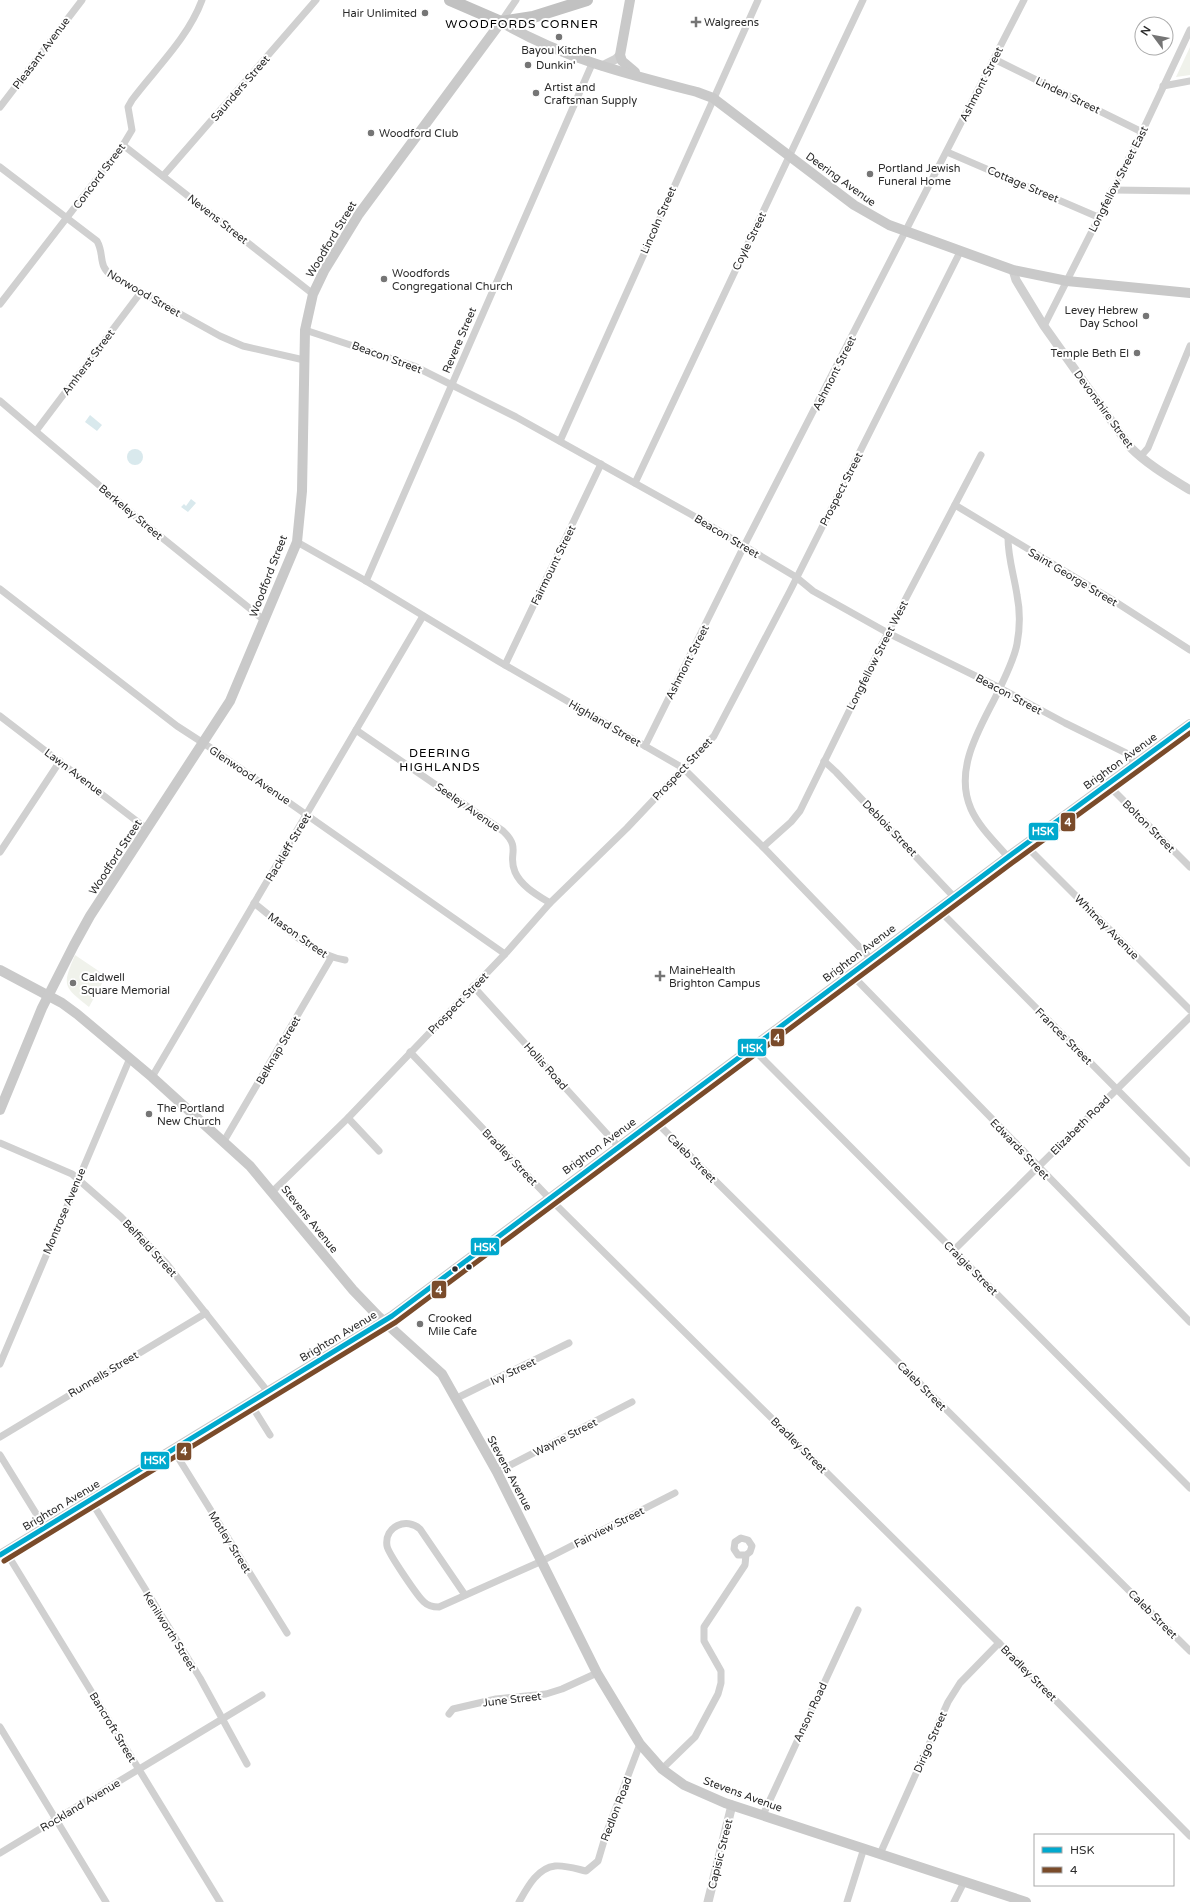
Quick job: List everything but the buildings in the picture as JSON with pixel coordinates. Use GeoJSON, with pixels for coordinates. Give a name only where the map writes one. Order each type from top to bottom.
{"type":"FeatureCollection","features":[{"type":"Feature","properties":{"kind":"highway"},"geometry":{"type":"LineString","coordinates":[[450,0],[501,22],[533,17],[587,0]]}},
{"type":"Feature","properties":{"kind":"main road"},"geometry":{"type":"LineString","coordinates":[[630,0],[620,55],[622,61],[628,68],[642,77]]}},
{"type":"Feature","properties":{"kind":"main road","name":"Deering Avenue"},"geometry":{"type":"LineString","coordinates":[[501,22],[544,45],[597,65],[697,92],[713,98],[860,209],[872,217],[906,232],[1012,270],[1067,280],[1190,294]]}},
{"type":"Feature","properties":{"kind":"main road","name":"Woodford Street"},"geometry":{"type":"LineString","coordinates":[[0,1110],[49,995],[90,916],[230,701],[297,542],[302,491],[305,330],[313,294],[324,271],[367,202],[501,22]]}},
{"type":"Feature","properties":{"kind":"main road","name":"Brighton Avenue"},"geometry":{"type":"LineString","coordinates":[[3,1553],[174,1451],[384,1322],[618,1146],[655,1121],[954,897],[1190,724]]}},
{"type":"Feature","properties":{"kind":"main road","name":"Stevens Avenue"},"geometry":{"type":"LineString","coordinates":[[0,970],[49,995],[77,1014],[152,1077],[224,1141],[250,1166],[353,1290],[384,1322],[426,1357],[442,1374],[457,1398],[497,1472],[612,1701],[640,1744],[662,1769],[684,1785],[732,1805],[1026,1902]]}},
{"type":"Feature","properties":{"kind":"street","name":"Pleasant Avenue"},"geometry":{"type":"LineString","coordinates":[[0,107],[82,0]]}},
{"type":"Feature","properties":{"kind":"street","name":"Concord Street"},"geometry":{"type":"LineString","coordinates":[[0,304],[123,145],[132,130],[128,107],[188,30],[197,15],[202,0]]}},
{"type":"Feature","properties":{"kind":"street","name":"Saunders Street"},"geometry":{"type":"LineString","coordinates":[[163,176],[316,0]]}},
{"type":"Feature","properties":{"kind":"street","name":"Woodford Street"},"geometry":{"type":"LineString","coordinates":[[501,22],[516,0]]}},
{"type":"Feature","properties":{"kind":"street","name":"Lincoln Street"},"geometry":{"type":"LineString","coordinates":[[560,441],[758,0]]}},
{"type":"Feature","properties":{"kind":"street","name":"Coyle Street"},"geometry":{"type":"LineString","coordinates":[[635,483],[863,0]]}},
{"type":"Feature","properties":{"kind":"street","name":"Ashmont Street"},"geometry":{"type":"LineString","coordinates":[[644,746],[744,546],[1024,0]]}},
{"type":"Feature","properties":{"kind":"street","name":"Longfellow Street East"},"geometry":{"type":"LineString","coordinates":[[1044,326],[1142,132],[1190,30]]}},
{"type":"Feature","properties":{"kind":"street"},"geometry":{"type":"LineString","coordinates":[[597,65],[616,59],[620,55]]}},
{"type":"Feature","properties":{"kind":"street","name":"Linden Street"},"geometry":{"type":"LineString","coordinates":[[994,59],[1142,132]]}},
{"type":"Feature","properties":{"kind":"street","name":"Revere Street"},"geometry":{"type":"LineString","coordinates":[[366,581],[597,65]]}},
{"type":"Feature","properties":{"kind":"street"},"geometry":{"type":"LineString","coordinates":[[1163,86],[1190,81]]}},
{"type":"Feature","properties":{"kind":"street","name":"Nevens Street"},"geometry":{"type":"LineString","coordinates":[[123,145],[313,294]]}},
{"type":"Feature","properties":{"kind":"street","name":"Cottage Street"},"geometry":{"type":"LineString","coordinates":[[947,152],[1098,217]]}},
{"type":"Feature","properties":{"kind":"street","name":"Norwood Street"},"geometry":{"type":"LineString","coordinates":[[0,167],[97,241],[101,248],[102,263],[105,271],[220,336],[242,346],[304,360]]}},
{"type":"Feature","properties":{"kind":"street"},"geometry":{"type":"LineString","coordinates":[[1112,190],[1190,191]]}},
{"type":"Feature","properties":{"kind":"street","name":"Prospect Street"},"geometry":{"type":"LineString","coordinates":[[272,1192],[348,1118],[505,954],[550,903],[627,828],[720,728],[960,252]]}},
{"type":"Feature","properties":{"kind":"street","name":"Devonshire Street"},"geometry":{"type":"LineString","coordinates":[[1012,270],[1016,280],[1044,326],[1130,447],[1140,457],[1190,490]]}},
{"type":"Feature","properties":{"kind":"street","name":"Amherst Street"},"geometry":{"type":"LineString","coordinates":[[36,432],[141,292]]}},
{"type":"Feature","properties":{"kind":"street","name":"Beacon Street"},"geometry":{"type":"LineString","coordinates":[[305,330],[393,358],[453,384],[635,483],[796,577],[813,591],[888,633],[1000,688],[1065,723],[1126,753],[1136,765]]}},
{"type":"Feature","properties":{"kind":"street"},"geometry":{"type":"LineString","coordinates":[[1140,457],[1148,448],[1190,346]]}},
{"type":"Feature","properties":{"kind":"street","name":"Berkeley Street"},"geometry":{"type":"LineString","coordinates":[[0,401],[135,516],[264,620]]}},
{"type":"Feature","properties":{"kind":"street","name":"Longfellow Street West"},"geometry":{"type":"LineString","coordinates":[[763,847],[791,822],[800,811],[888,633],[981,455]]}},
{"type":"Feature","properties":{"kind":"street","name":"Fairmount Street"},"geometry":{"type":"LineString","coordinates":[[504,665],[601,464]]}},
{"type":"Feature","properties":{"kind":"street","name":"Saint George Street"},"geometry":{"type":"LineString","coordinates":[[955,505],[1117,603],[1190,650]]}},
{"type":"Feature","properties":{"kind":"street"},"geometry":{"type":"LineString","coordinates":[[1008,538],[1008,556],[1018,598],[1019,630],[1017,645],[1000,688],[972,748],[965,777],[965,793],[971,810],[981,825],[1008,857]]}},
{"type":"Feature","properties":{"kind":"street","name":"Highland Street"},"geometry":{"type":"LineString","coordinates":[[297,542],[366,581],[504,665],[684,768],[871,959]]}},
{"type":"Feature","properties":{"kind":"street","name":"Glenwood Avenue"},"geometry":{"type":"LineString","coordinates":[[0,589],[177,726],[307,814],[505,954]]}},
{"type":"Feature","properties":{"kind":"street","name":"Rackleff Street"},"geometry":{"type":"LineString","coordinates":[[152,1077],[423,616]]}},
{"type":"Feature","properties":{"kind":"street","name":"Lawn Avenue"},"geometry":{"type":"LineString","coordinates":[[0,716],[148,829]]}},
{"type":"Feature","properties":{"kind":"street","name":"Seeley Avenue"},"geometry":{"type":"LineString","coordinates":[[356,730],[503,831],[512,839],[514,847],[514,870],[520,880],[550,903]]}},
{"type":"Feature","properties":{"kind":"street"},"geometry":{"type":"LineString","coordinates":[[0,852],[60,761]]}},
{"type":"Feature","properties":{"kind":"street","name":"Deblois Street"},"geometry":{"type":"LineString","coordinates":[[824,761],[954,897]]}},
{"type":"Feature","properties":{"kind":"street","name":"Bolton Street"},"geometry":{"type":"LineString","coordinates":[[1108,785],[1190,867]]}},
{"type":"Feature","properties":{"kind":"street","name":"Whitney Avenue"},"geometry":{"type":"LineString","coordinates":[[1025,845],[1190,1010]]}},
{"type":"Feature","properties":{"kind":"street","name":"Mason Street"},"geometry":{"type":"LineString","coordinates":[[254,903],[304,941],[331,958],[344,960]]}},
{"type":"Feature","properties":{"kind":"street","name":"Frances Street"},"geometry":{"type":"LineString","coordinates":[[938,909],[1190,1163]]}},
{"type":"Feature","properties":{"kind":"street","name":"Belknap Street"},"geometry":{"type":"LineString","coordinates":[[224,1141],[331,958]]}},
{"type":"Feature","properties":{"kind":"street","name":"Edwards Street"},"geometry":{"type":"LineString","coordinates":[[851,974],[1190,1322]]}},
{"type":"Feature","properties":{"kind":"street","name":"Hollis Road"},"geometry":{"type":"LineString","coordinates":[[473,986],[618,1146]]}},
{"type":"Feature","properties":{"kind":"street","name":"Elizabeth Road"},"geometry":{"type":"LineString","coordinates":[[954,1250],[1190,1017]]}},
{"type":"Feature","properties":{"kind":"street","name":"Craigie Street"},"geometry":{"type":"LineString","coordinates":[[752,1048],[1190,1488]]}},
{"type":"Feature","properties":{"kind":"street","name":"Bradley Street"},"geometry":{"type":"LineString","coordinates":[[410,1052],[550,1198],[999,1643],[1190,1836]]}},
{"type":"Feature","properties":{"kind":"street","name":"Montrose Avenue"},"geometry":{"type":"LineString","coordinates":[[0,1364],[77,1178],[130,1058]]}},
{"type":"Feature","properties":{"kind":"street"},"geometry":{"type":"LineString","coordinates":[[348,1118],[379,1151]]}},
{"type":"Feature","properties":{"kind":"street","name":"Caleb Street"},"geometry":{"type":"LineString","coordinates":[[655,1121],[1190,1651]]}},
{"type":"Feature","properties":{"kind":"street","name":"Belfield Street"},"geometry":{"type":"LineString","coordinates":[[0,1143],[77,1178],[146,1242],[166,1263],[268,1392]]}},
{"type":"Feature","properties":{"kind":"street","name":"Runnells Street"},"geometry":{"type":"LineString","coordinates":[[0,1437],[206,1313]]}},
{"type":"Feature","properties":{"kind":"street","name":"Ivy Street"},"geometry":{"type":"LineString","coordinates":[[457,1398],[569,1343]]}},
{"type":"Feature","properties":{"kind":"street","name":"Wayne Street"},"geometry":{"type":"LineString","coordinates":[[497,1472],[632,1402]]}},
{"type":"Feature","properties":{"kind":"street"},"geometry":{"type":"LineString","coordinates":[[250,1403],[270,1435]]}},
{"type":"Feature","properties":{"kind":"street","name":"Motley Street"},"geometry":{"type":"LineString","coordinates":[[174,1451],[286,1633]]}},
{"type":"Feature","properties":{"kind":"street"},"geometry":{"type":"LineString","coordinates":[[0,1455],[45,1528]]}},
{"type":"Feature","properties":{"kind":"street","name":"Fairview Street"},"geometry":{"type":"LineString","coordinates":[[465,1595],[420,1529],[413,1524],[406,1523],[396,1525],[387,1538],[389,1551],[424,1602],[432,1606],[442,1606],[542,1561],[675,1493]]}},
{"type":"Feature","properties":{"kind":"street","name":"Kenilworth Street"},"geometry":{"type":"LineString","coordinates":[[91,1501],[223,1718],[247,1764]]}},
{"type":"Feature","properties":{"kind":"street","name":"Bancroft Street"},"geometry":{"type":"LineString","coordinates":[[3,1553],[139,1769],[220,1902]]}},
{"type":"Feature","properties":{"kind":"street"},"geometry":{"type":"LineString","coordinates":[[662,1769],[695,1737],[718,1694],[721,1682],[721,1671],[704,1641],[704,1627],[744,1566],[746,1555]]}},
{"type":"Feature","properties":{"kind":"street","name":"Anson Road"},"geometry":{"type":"LineString","coordinates":[[763,1815],[858,1610]]}},
{"type":"Feature","properties":{"kind":"street","name":"Dirigo Street"},"geometry":{"type":"LineString","coordinates":[[880,1854],[948,1702],[960,1683],[999,1643]]}},
{"type":"Feature","properties":{"kind":"street","name":"June Street"},"geometry":{"type":"LineString","coordinates":[[449,1714],[453,1710],[496,1699],[546,1694],[562,1689],[597,1673]]}},
{"type":"Feature","properties":{"kind":"street","name":"Rockland Avenue"},"geometry":{"type":"LineString","coordinates":[[0,1853],[262,1695]]}},
{"type":"Feature","properties":{"kind":"street"},"geometry":{"type":"LineString","coordinates":[[0,1727],[106,1902]]}},
{"type":"Feature","properties":{"kind":"street","name":"Redlon Road"},"geometry":{"type":"LineString","coordinates":[[519,1902],[530,1884],[540,1872],[555,1866],[586,1871],[598,1861],[606,1834],[640,1744]]}},
{"type":"Feature","properties":{"kind":"street","name":"Capisic Street"},"geometry":{"type":"LineString","coordinates":[[708,1902],[732,1805]]}},
{"type":"Feature","properties":{"kind":"street"},"geometry":{"type":"LineString","coordinates":[[847,1902],[864,1848]]}},
{"type":"Feature","properties":{"kind":"street"},"geometry":{"type":"LineString","coordinates":[[954,1902],[964,1882]]}},
{"type":"Feature","properties":{"kind":"shaded area"},"geometry":{"type":"Polygon","coordinates":[[[1190,47],[1190,75],[1176,77],[1190,47]]]}},
{"type":"Feature","properties":{"kind":"shaded area"},"geometry":{"type":"Polygon","coordinates":[[[90,415],[102,425],[97,431],[85,422],[90,415]]]}},
{"type":"Feature","properties":{"kind":"shaded area"},"geometry":{"type":"Polygon","coordinates":[[[135,449],[142,454],[143,457],[138,464],[135,465],[128,460],[127,457],[132,450],[135,449]]]}},
{"type":"Feature","properties":{"kind":"shaded area"},"geometry":{"type":"Polygon","coordinates":[[[191,499],[196,503],[188,512],[181,507],[184,504],[186,506],[191,499]]]}},
{"type":"Feature","properties":{"kind":"shaded area"},"geometry":{"type":"Polygon","coordinates":[[[75,955],[106,976],[89,1007],[74,994],[67,985],[68,973],[75,955]]]}},
{"type":"Feature","properties":{"kind":"transit line","name":"HSK"},"geometry":{"type":"LineString","coordinates":[[0,1555],[392,1316],[1008,857],[1190,724]]}},
{"type":"Feature","properties":{"kind":"transit line","name":"4"},"geometry":{"type":"LineString","coordinates":[[4,1561],[396,1322],[1012,863],[1190,733]]}},
{"type":"Feature","properties":{"kind":"place","name":"Hair Unlimited"},"geometry":{"type":"Point","coordinates":[425,13]}},
{"type":"Feature","properties":{"kind":"place","name":"Walgreens"},"geometry":{"type":"Point","coordinates":[696,22]}},
{"type":"Feature","properties":{"kind":"place","name":"Bayou Kitchen"},"geometry":{"type":"Point","coordinates":[559,37]}},
{"type":"Feature","properties":{"kind":"place","name":"Dunkin'"},"geometry":{"type":"Point","coordinates":[528,65]}},
{"type":"Feature","properties":{"kind":"place","name":"Artist and Craftsman Supply"},"geometry":{"type":"Point","coordinates":[536,93]}},
{"type":"Feature","properties":{"kind":"place","name":"Woodford Club"},"geometry":{"type":"Point","coordinates":[371,133]}},
{"type":"Feature","properties":{"kind":"place","name":"Portland Jewish Funeral Home"},"geometry":{"type":"Point","coordinates":[870,174]}},
{"type":"Feature","properties":{"kind":"place","name":"Woodfords Congregational Church"},"geometry":{"type":"Point","coordinates":[384,279]}},
{"type":"Feature","properties":{"kind":"place","name":"Levey Hebrew Day School"},"geometry":{"type":"Point","coordinates":[1146,316]}},
{"type":"Feature","properties":{"kind":"place","name":"Temple Beth El"},"geometry":{"type":"Point","coordinates":[1137,353]}},
{"type":"Feature","properties":{"kind":"place","name":"MaineHealth Brighton Campus"},"geometry":{"type":"Point","coordinates":[660,976]}},
{"type":"Feature","properties":{"kind":"place","name":"Caldwell Square Memorial"},"geometry":{"type":"Point","coordinates":[73,983]}},
{"type":"Feature","properties":{"kind":"place","name":"The Portland New Church"},"geometry":{"type":"Point","coordinates":[149,1114]}},
{"type":"Feature","properties":{"kind":"place","name":"Crooked Mile Cafe"},"geometry":{"type":"Point","coordinates":[420,1324]}},
{"type":"Feature","properties":{"kind":"district","name":"WOODFORDS CORNER"},"geometry":{"type":"Point","coordinates":[522,24]}},
{"type":"Feature","properties":{"kind":"district","name":"DEERING HIGHLANDS"},"geometry":{"type":"Point","coordinates":[440,760]}}]}
